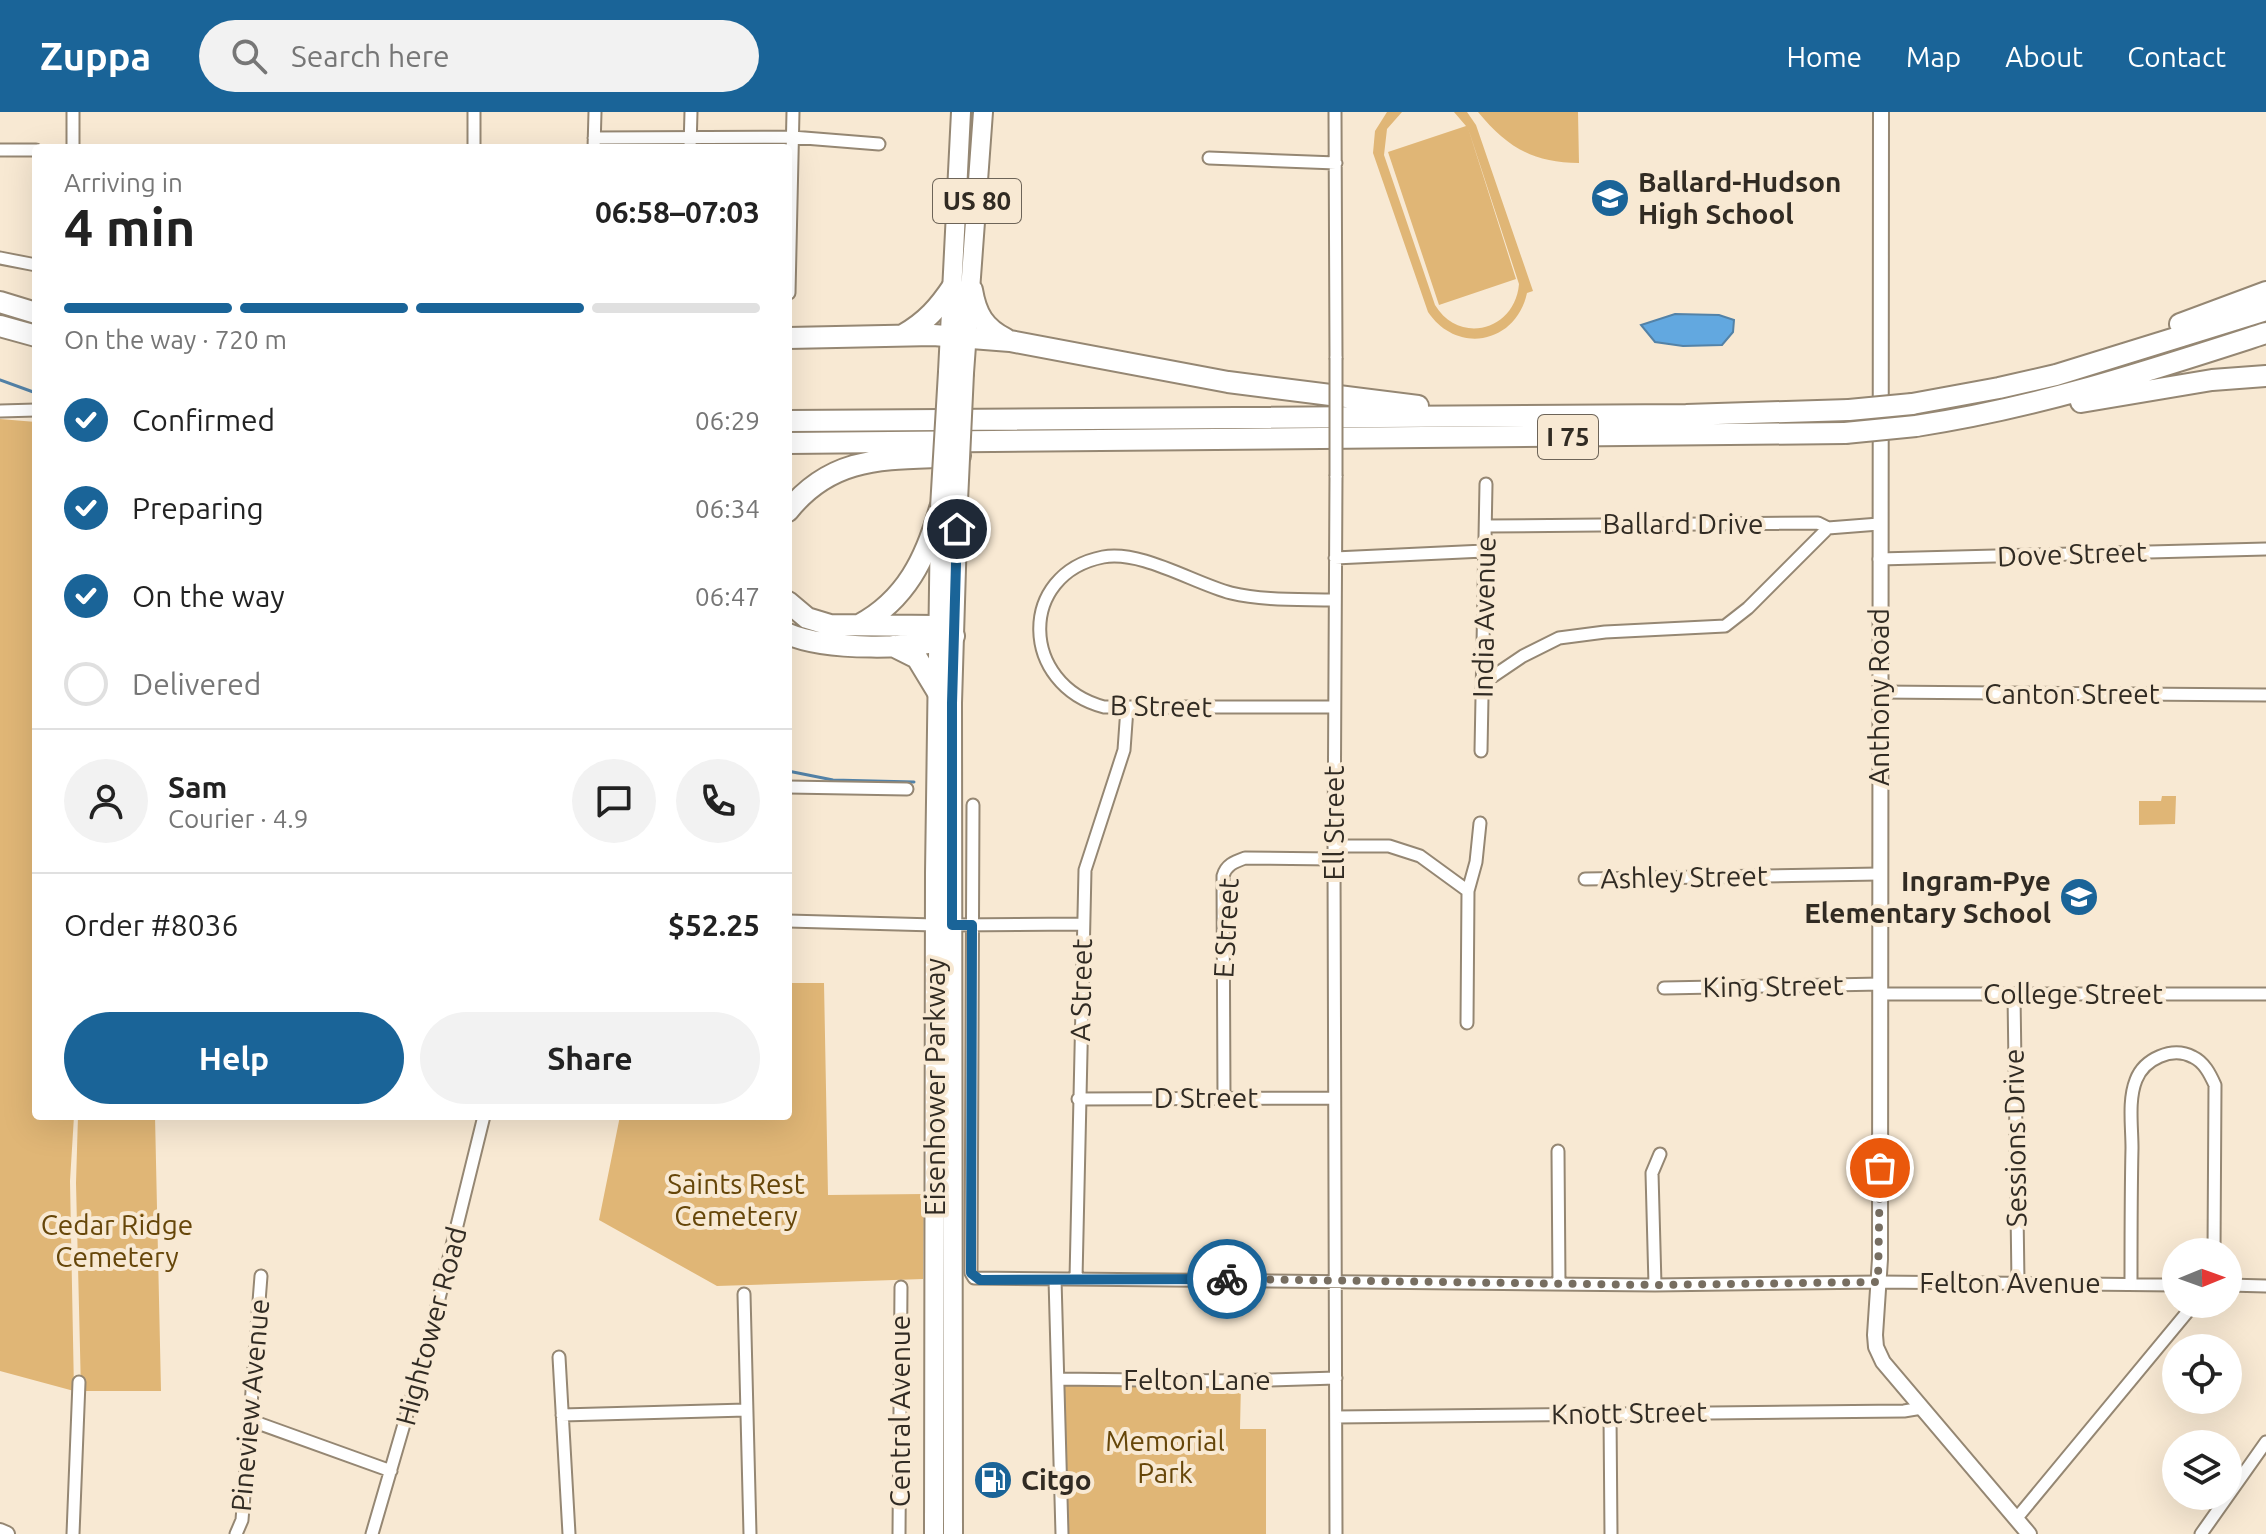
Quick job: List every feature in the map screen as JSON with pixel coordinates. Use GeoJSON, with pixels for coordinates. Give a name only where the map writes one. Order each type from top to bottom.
{"type":"FeatureCollection","features":[{"type":"Feature","properties":{"kind":"highway"},"geometry":{"type":"LineString","coordinates":[[901,336],[917,328],[962,288],[984,324],[1010,341]]}},
{"type":"Feature","properties":{"kind":"highway"},"geometry":{"type":"LineString","coordinates":[[2056,375],[2138,340],[2266,292]]}},
{"type":"Feature","properties":{"kind":"highway"},"geometry":{"type":"LineString","coordinates":[[0,302],[32,312]]}},
{"type":"Feature","properties":{"kind":"highway","name":"I 75"},"geometry":{"type":"LineString","coordinates":[[792,421],[1778,414],[1849,410],[1912,404],[2056,375],[2266,310]]}},
{"type":"Feature","properties":{"kind":"highway"},"geometry":{"type":"LineString","coordinates":[[0,326],[32,335]]}},
{"type":"Feature","properties":{"kind":"highway","name":"I 75"},"geometry":{"type":"LineString","coordinates":[[792,443],[1845,433],[1916,426],[2017,408],[2109,384],[2266,333]]}},
{"type":"Feature","properties":{"kind":"highway"},"geometry":{"type":"LineString","coordinates":[[792,338],[901,336],[1010,341],[1228,382],[1493,416]]}},
{"type":"Feature","properties":{"kind":"highway"},"geometry":{"type":"LineString","coordinates":[[2017,408],[2075,403],[2232,377],[2266,376]]}},
{"type":"Feature","properties":{"kind":"highway"},"geometry":{"type":"LineString","coordinates":[[792,507],[809,489],[828,476],[866,461],[1026,452],[1123,441]]}},
{"type":"Feature","properties":{"kind":"highway"},"geometry":{"type":"LineString","coordinates":[[856,626],[886,607],[907,585],[949,504]]}},
{"type":"Feature","properties":{"kind":"highway"},"geometry":{"type":"LineString","coordinates":[[792,606],[818,622],[944,635]]}},
{"type":"Feature","properties":{"kind":"highway"},"geometry":{"type":"LineString","coordinates":[[792,635],[824,644],[890,645],[944,635]]}},
{"type":"Feature","properties":{"kind":"highway"},"geometry":{"type":"LineString","coordinates":[[890,645],[917,658],[937,691]]}},
{"type":"Feature","properties":{"kind":"main road","name":"Eisenhower Parkway"},"geometry":{"type":"LineString","coordinates":[[961,112],[962,288]]}},
{"type":"Feature","properties":{"kind":"main road","name":"Eisenhower Parkway"},"geometry":{"type":"LineString","coordinates":[[953,1534],[944,635],[958,337],[983,112]]}},
{"type":"Feature","properties":{"kind":"main road","name":"Eisenhower Parkway"},"geometry":{"type":"LineString","coordinates":[[934,1534],[946,931],[935,905],[937,691],[944,635]]}},
{"type":"Feature","properties":{"kind":"street"},"geometry":{"type":"LineString","coordinates":[[73,112],[73,144]]}},
{"type":"Feature","properties":{"kind":"street"},"geometry":{"type":"LineString","coordinates":[[474,112],[474,144]]}},
{"type":"Feature","properties":{"kind":"street"},"geometry":{"type":"LineString","coordinates":[[595,112],[594,143],[792,137],[879,144]]}},
{"type":"Feature","properties":{"kind":"street"},"geometry":{"type":"LineString","coordinates":[[690,142],[691,112]]}},
{"type":"Feature","properties":{"kind":"street"},"geometry":{"type":"LineString","coordinates":[[792,144],[793,112]]}},
{"type":"Feature","properties":{"kind":"street","name":"Ell Street"},"geometry":{"type":"LineString","coordinates":[[1335,112],[1333,707],[1336,1534]]}},
{"type":"Feature","properties":{"kind":"street","name":"Anthony Road"},"geometry":{"type":"LineString","coordinates":[[1881,112],[1878,692],[1881,989],[1876,1347],[1883,1362],[2029,1534]]}},
{"type":"Feature","properties":{"kind":"street"},"geometry":{"type":"LineString","coordinates":[[0,150],[32,150]]}},
{"type":"Feature","properties":{"kind":"street"},"geometry":{"type":"LineString","coordinates":[[1209,158],[1336,163]]}},
{"type":"Feature","properties":{"kind":"street"},"geometry":{"type":"LineString","coordinates":[[0,258],[32,264]]}},
{"type":"Feature","properties":{"kind":"street"},"geometry":{"type":"LineString","coordinates":[[0,411],[32,410]]}},
{"type":"Feature","properties":{"kind":"street","name":"India Avenue"},"geometry":{"type":"LineString","coordinates":[[1481,751],[1486,484]]}},
{"type":"Feature","properties":{"kind":"street","name":"Ballard Drive"},"geometry":{"type":"LineString","coordinates":[[1486,526],[1818,523],[1828,528],[1879,524]]}},
{"type":"Feature","properties":{"kind":"street"},"geometry":{"type":"LineString","coordinates":[[1483,683],[1523,656],[1559,638],[1725,626],[1748,608],[1828,528]]}},
{"type":"Feature","properties":{"kind":"street","name":"Dove Street"},"geometry":{"type":"LineString","coordinates":[[1879,559],[2266,549]]}},
{"type":"Feature","properties":{"kind":"street"},"geometry":{"type":"LineString","coordinates":[[1335,558],[1484,551]]}},
{"type":"Feature","properties":{"kind":"street","name":"B Street"},"geometry":{"type":"LineString","coordinates":[[1333,707],[1127,708],[1089,703],[1063,687],[1043,657],[1040,640],[1041,615],[1054,587],[1072,568],[1103,557],[1123,557],[1150,563],[1239,594],[1334,600]]}},
{"type":"Feature","properties":{"kind":"street","name":"Canton Street"},"geometry":{"type":"LineString","coordinates":[[1878,692],[2266,695]]}},
{"type":"Feature","properties":{"kind":"street","name":"A Street"},"geometry":{"type":"LineString","coordinates":[[1076,1279],[1085,870],[1126,739],[1127,708]]}},
{"type":"Feature","properties":{"kind":"street"},"geometry":{"type":"LineString","coordinates":[[792,787],[907,789]]}},
{"type":"Feature","properties":{"kind":"street"},"geometry":{"type":"LineString","coordinates":[[972,925],[973,805]]}},
{"type":"Feature","properties":{"kind":"street"},"geometry":{"type":"LineString","coordinates":[[1467,1023],[1468,891],[1476,862],[1480,823]]}},
{"type":"Feature","properties":{"kind":"street"},"geometry":{"type":"LineString","coordinates":[[1334,846],[1389,846],[1420,856],[1468,891]]}},
{"type":"Feature","properties":{"kind":"street","name":"E Street"},"geometry":{"type":"LineString","coordinates":[[1224,1098],[1225,869],[1245,858],[1334,859]]}},
{"type":"Feature","properties":{"kind":"street","name":"Ashley Street"},"geometry":{"type":"LineString","coordinates":[[1585,879],[1879,874]]}},
{"type":"Feature","properties":{"kind":"street"},"geometry":{"type":"LineString","coordinates":[[792,921],[946,931],[972,925],[1082,924]]}},
{"type":"Feature","properties":{"kind":"street","name":"Felton Avenue"},"geometry":{"type":"LineString","coordinates":[[972,925],[971,1273],[980,1280],[2162,1285]]}},
{"type":"Feature","properties":{"kind":"street","name":"King Street"},"geometry":{"type":"LineString","coordinates":[[1664,988],[1881,989]]}},
{"type":"Feature","properties":{"kind":"street","name":"College Street"},"geometry":{"type":"LineString","coordinates":[[1881,989],[2014,994],[2266,994]]}},
{"type":"Feature","properties":{"kind":"street","name":"Sessions Drive"},"geometry":{"type":"LineString","coordinates":[[2014,994],[2018,1282]]}},
{"type":"Feature","properties":{"kind":"street"},"geometry":{"type":"LineString","coordinates":[[2131,1284],[2135,1082],[2152,1061],[2172,1053],[2191,1056],[2202,1063],[2215,1085],[2214,1238]]}},
{"type":"Feature","properties":{"kind":"street","name":"D Street"},"geometry":{"type":"LineString","coordinates":[[1078,1099],[1334,1098]]}},
{"type":"Feature","properties":{"kind":"street","name":"Hightower Road"},"geometry":{"type":"LineString","coordinates":[[372,1534],[458,1225],[483,1120]]}},
{"type":"Feature","properties":{"kind":"street"},"geometry":{"type":"LineString","coordinates":[[1558,1151],[1559,1284]]}},
{"type":"Feature","properties":{"kind":"street"},"geometry":{"type":"LineString","coordinates":[[1655,1285],[1652,1173],[1660,1154]]}},
{"type":"Feature","properties":{"kind":"street","name":"Pineview Avenue"},"geometry":{"type":"LineString","coordinates":[[236,1534],[242,1520],[252,1421],[261,1276]]}},
{"type":"Feature","properties":{"kind":"street"},"geometry":{"type":"LineString","coordinates":[[1055,1279],[1062,1534]]}},
{"type":"Feature","properties":{"kind":"street"},"geometry":{"type":"LineString","coordinates":[[2242,1285],[2266,1286]]}},
{"type":"Feature","properties":{"kind":"street","name":"Central Avenue"},"geometry":{"type":"LineString","coordinates":[[899,1534],[901,1287]]}},
{"type":"Feature","properties":{"kind":"street"},"geometry":{"type":"LineString","coordinates":[[744,1294],[750,1534]]}},
{"type":"Feature","properties":{"kind":"street"},"geometry":{"type":"LineString","coordinates":[[2016,1519],[2182,1318]]}},
{"type":"Feature","properties":{"kind":"street"},"geometry":{"type":"LineString","coordinates":[[559,1357],[569,1534]]}},
{"type":"Feature","properties":{"kind":"street","name":"Felton Lane"},"geometry":{"type":"LineString","coordinates":[[1058,1379],[1233,1381],[1336,1378]]}},
{"type":"Feature","properties":{"kind":"street"},"geometry":{"type":"LineString","coordinates":[[73,1534],[79,1382]]}},
{"type":"Feature","properties":{"kind":"street","name":"Knott Street"},"geometry":{"type":"LineString","coordinates":[[1336,1417],[1922,1408]]}},
{"type":"Feature","properties":{"kind":"street"},"geometry":{"type":"LineString","coordinates":[[562,1415],[746,1410]]}},
{"type":"Feature","properties":{"kind":"street"},"geometry":{"type":"LineString","coordinates":[[1610,1414],[1611,1534]]}},
{"type":"Feature","properties":{"kind":"street"},"geometry":{"type":"LineString","coordinates":[[252,1421],[391,1471]]}},
{"type":"Feature","properties":{"kind":"street"},"geometry":{"type":"LineString","coordinates":[[2201,1534],[2266,1442]]}},
{"type":"Feature","properties":{"kind":"street"},"geometry":{"type":"LineString","coordinates":[[0,1531],[7,1534]]}},
{"type":"Feature","properties":{"kind":"green space"},"geometry":{"type":"Polygon","coordinates":[[[1387,112],[1402,112],[1387,129],[1384,155],[1435,305],[1445,318],[1471,328],[1497,322],[1508,313],[1519,284],[1468,128],[1516,279],[1439,305],[1388,152],[1466,126],[1454,112],[1467,112],[1476,125],[1533,291],[1527,293],[1521,310],[1511,324],[1498,333],[1484,338],[1454,334],[1440,326],[1428,312],[1373,153],[1375,131],[1387,112]]]}},
{"type":"Feature","properties":{"kind":"green space"},"geometry":{"type":"Polygon","coordinates":[[[1478,112],[1578,112],[1579,163],[1548,160],[1522,151],[1500,135],[1478,112]]]}},
{"type":"Feature","properties":{"kind":"green space"},"geometry":{"type":"Polygon","coordinates":[[[0,419],[32,422],[32,1120],[74,1120],[70,1181],[74,1391],[0,1371],[0,419]]]}},
{"type":"Feature","properties":{"kind":"green space"},"geometry":{"type":"Polygon","coordinates":[[[2162,796],[2176,796],[2175,824],[2139,825],[2139,801],[2161,801],[2162,796]]]}},
{"type":"Feature","properties":{"kind":"green space","name":"Saints Rest Cemetery"},"geometry":{"type":"Polygon","coordinates":[[[792,983],[824,983],[828,1195],[924,1194],[923,1279],[717,1286],[599,1220],[619,1120],[792,1120],[792,983]]]}},
{"type":"Feature","properties":{"kind":"green space","name":"Cedar Ridge Cemetery"},"geometry":{"type":"Polygon","coordinates":[[[78,1120],[155,1120],[161,1391],[81,1391],[76,1183],[78,1120]]]}},
{"type":"Feature","properties":{"kind":"green space","name":"Memorial Park"},"geometry":{"type":"Polygon","coordinates":[[[1064,1379],[1241,1381],[1240,1429],[1266,1429],[1266,1534],[1065,1534],[1064,1379]]]}},
{"type":"Feature","properties":{"kind":"water"},"geometry":{"type":"Polygon","coordinates":[[[1675,314],[1719,315],[1734,320],[1733,332],[1722,345],[1683,346],[1655,342],[1641,325],[1675,314]]]}},
{"type":"Feature","properties":{"kind":"waterway"},"geometry":{"type":"LineString","coordinates":[[0,380],[32,392]]}},
{"type":"Feature","properties":{"kind":"waterway"},"geometry":{"type":"LineString","coordinates":[[792,772],[833,780],[914,782]]}},
{"type":"Feature","properties":{"kind":"way so far"},"geometry":{"type":"LineString","coordinates":[[1227,1279],[1655,1285],[1878,1282],[1880,1168]]}},
{"type":"Feature","properties":{"kind":"place","name":"Ballard-Hudson High School"},"geometry":{"type":"Point","coordinates":[1610,198]}},
{"type":"Feature","properties":{"kind":"place","name":"Ingram-Pye Elementary School"},"geometry":{"type":"Point","coordinates":[2079,897]}},
{"type":"Feature","properties":{"kind":"place","name":"Citgo"},"geometry":{"type":"Point","coordinates":[993,1480]}},
{"type":"Feature","properties":{"kind":"route"},"geometry":{"type":"LineString","coordinates":[[957,529],[952,703],[952,925],[972,925],[971,1273],[980,1280],[1227,1279]]}}]}
